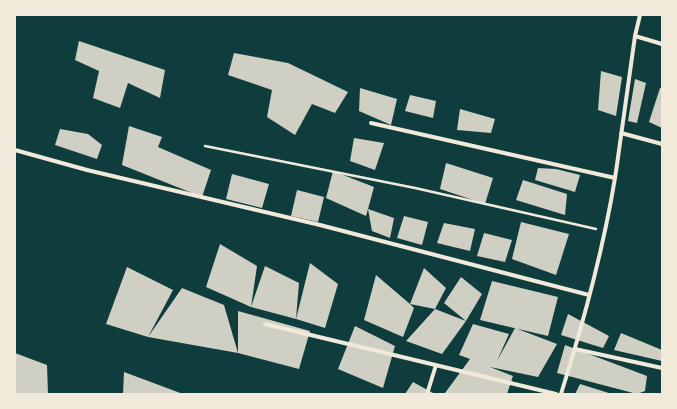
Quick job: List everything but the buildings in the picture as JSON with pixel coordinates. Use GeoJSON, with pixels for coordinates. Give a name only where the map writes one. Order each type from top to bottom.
{"type":"FeatureCollection","features":[{"type":"Feature","properties":{"kind":"street"},"geometry":{"type":"LineString","coordinates":[[561,394],[575,349],[604,231],[614,178],[635,36],[640,15]]}},
{"type":"Feature","properties":{"kind":"street"},"geometry":{"type":"LineString","coordinates":[[635,36],[662,44]]}},
{"type":"Feature","properties":{"kind":"street"},"geometry":{"type":"LineString","coordinates":[[371,123],[614,178]]}},
{"type":"Feature","properties":{"kind":"street"},"geometry":{"type":"LineString","coordinates":[[621,133],[662,144]]}},
{"type":"Feature","properties":{"kind":"street"},"geometry":{"type":"LineString","coordinates":[[15,150],[87,170],[320,225],[589,295]]}},
{"type":"Feature","properties":{"kind":"street"},"geometry":{"type":"LineString","coordinates":[[265,324],[556,394]]}},
{"type":"Feature","properties":{"kind":"street"},"geometry":{"type":"LineString","coordinates":[[575,349],[662,368]]}},
{"type":"Feature","properties":{"kind":"street"},"geometry":{"type":"LineString","coordinates":[[427,394],[436,365]]}},
{"type":"Feature","properties":{"kind":"path"},"geometry":{"type":"LineString","coordinates":[[205,146],[415,188],[604,231]]}}]}
